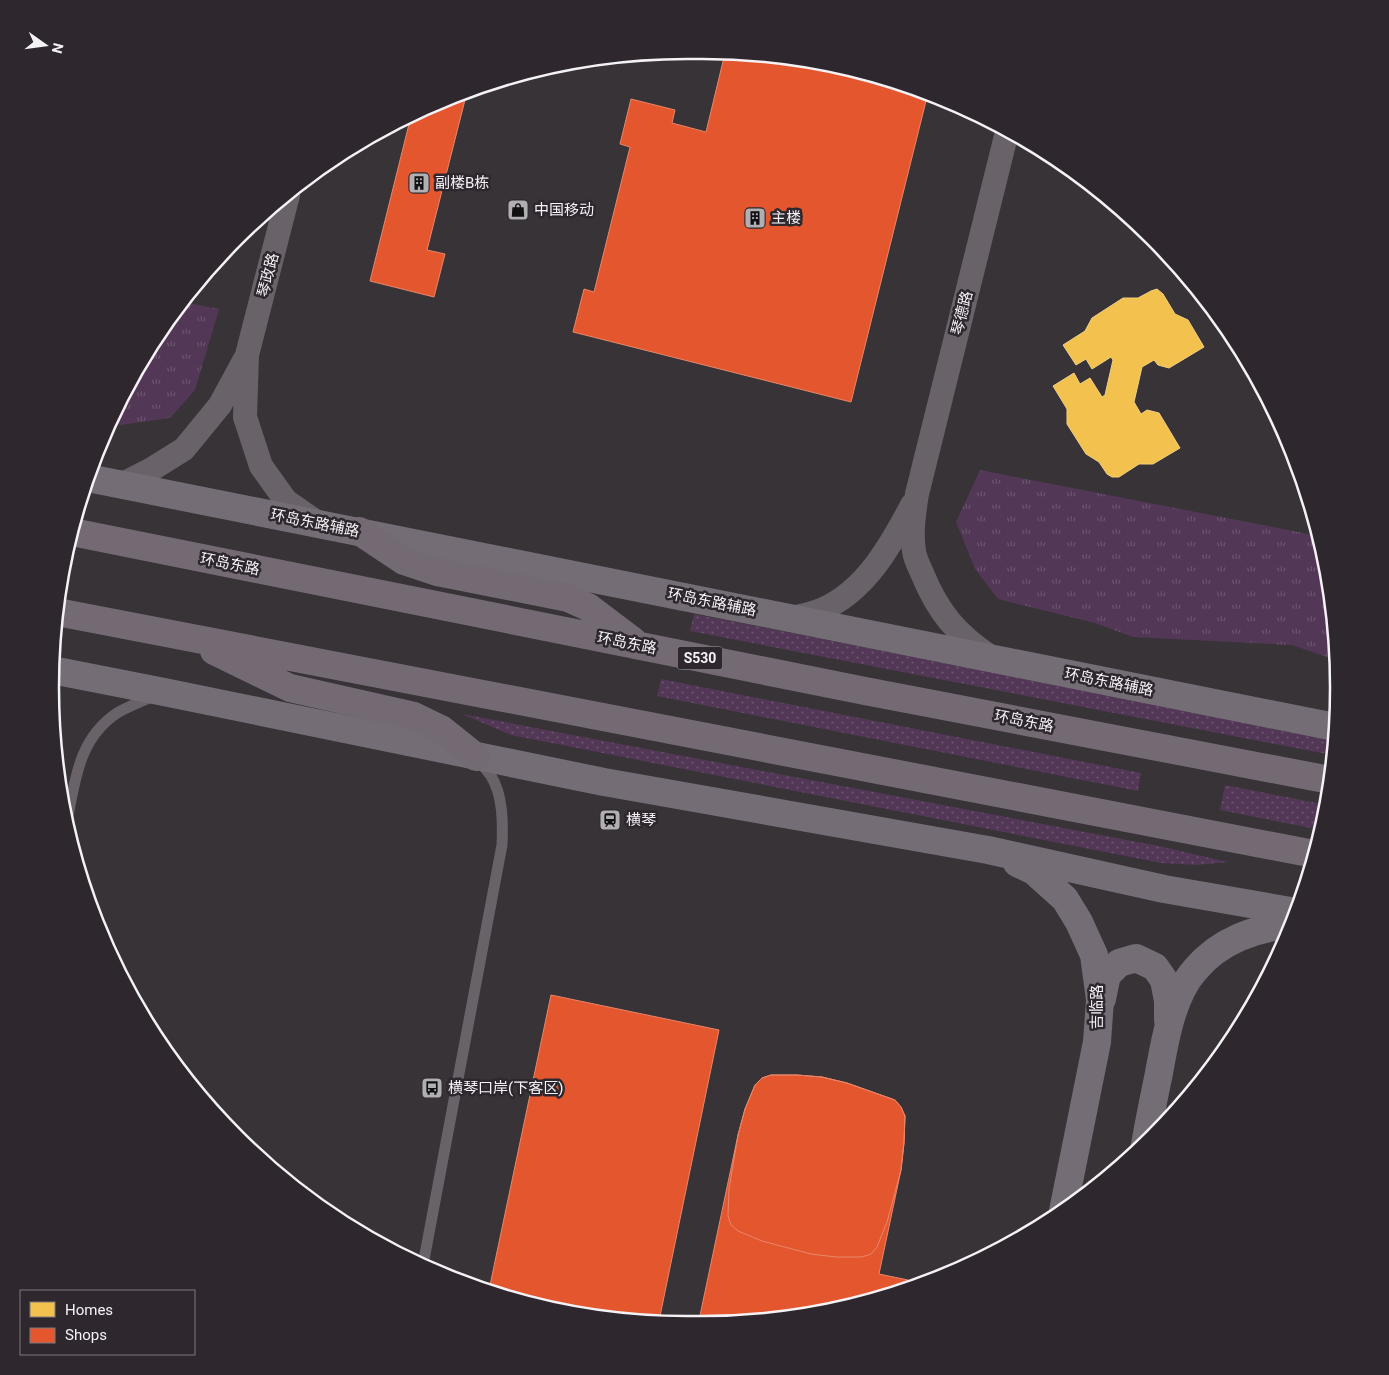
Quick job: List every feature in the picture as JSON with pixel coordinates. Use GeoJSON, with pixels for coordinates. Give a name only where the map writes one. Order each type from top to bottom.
{"type":"FeatureCollection","features":[{"type":"Feature","properties":{"kind":"main road","name":"环岛东路辅路"},"geometry":{"type":"LineString","coordinates":[[94,479],[1329,726]]}},
{"type":"Feature","properties":{"kind":"main road"},"geometry":{"type":"LineString","coordinates":[[359,531],[404,561],[437,572],[568,598],[588,607],[638,645]]}},
{"type":"Feature","properties":{"kind":"main road","name":"环岛东路"},"geometry":{"type":"LineString","coordinates":[[78,533],[875,693],[1323,779]]}},
{"type":"Feature","properties":{"kind":"main road"},"geometry":{"type":"LineString","coordinates":[[63,613],[1308,853]]}},
{"type":"Feature","properties":{"kind":"main road"},"geometry":{"type":"LineString","coordinates":[[186,637],[248,670],[290,688],[414,716],[440,729],[476,757]]}},
{"type":"Feature","properties":{"kind":"main road"},"geometry":{"type":"LineString","coordinates":[[59,671],[604,782],[988,850],[1164,889],[1289,911]]}},
{"type":"Feature","properties":{"kind":"main road","name":"吉临路"},"geometry":{"type":"LineString","coordinates":[[988,850],[1034,871],[1065,899],[1079,922],[1094,955],[1100,1000],[1097,1042],[1066,1199]]}},
{"type":"Feature","properties":{"kind":"main road"},"geometry":{"type":"LineString","coordinates":[[1148,1130],[1168,1027],[1182,992],[1194,970],[1217,948],[1245,934],[1283,926]]}},
{"type":"Feature","properties":{"kind":"main road"},"geometry":{"type":"LineString","coordinates":[[1099,1011],[1108,975],[1119,963],[1136,958],[1156,967],[1164,980],[1168,1001],[1168,1027]]}},
{"type":"Feature","properties":{"kind":"main road"},"geometry":{"type":"LineString","coordinates":[[1086,1184],[1089,1082]]}},
{"type":"Feature","properties":{"kind":"street","name":"琴德路"},"geometry":{"type":"LineString","coordinates":[[995,660],[970,643],[951,626],[929,592],[914,553],[913,523],[917,494],[1006,138]]}},
{"type":"Feature","properties":{"kind":"street","name":"琴政路"},"geometry":{"type":"LineString","coordinates":[[247,356],[285,205]]}},
{"type":"Feature","properties":{"kind":"street"},"geometry":{"type":"LineString","coordinates":[[121,485],[184,449],[220,405],[247,356]]}},
{"type":"Feature","properties":{"kind":"street"},"geometry":{"type":"LineString","coordinates":[[247,356],[245,417],[261,466],[286,501],[319,524]]}},
{"type":"Feature","properties":{"kind":"street","name":"琴德路"},"geometry":{"type":"LineString","coordinates":[[791,618],[821,610],[845,596],[867,576],[894,536],[917,494]]}},
{"type":"Feature","properties":{"kind":"lane"},"geometry":{"type":"LineString","coordinates":[[70,805],[83,752],[94,732],[118,713],[164,692]]}},
{"type":"Feature","properties":{"kind":"lane"},"geometry":{"type":"LineString","coordinates":[[424,1258],[502,845],[503,822],[499,795],[492,777],[476,757]]}},
{"type":"Feature","properties":{"kind":"green space"},"geometry":{"type":"Polygon","coordinates":[[[190,303],[219,309],[195,390],[170,418],[117,424],[143,373],[190,303]]]}},
{"type":"Feature","properties":{"kind":"green space"},"geometry":{"type":"Polygon","coordinates":[[[980,470],[1311,534],[1325,605],[1329,658],[1292,645],[1133,637],[1095,623],[998,599],[975,569],[956,522],[980,470]]]}},
{"type":"Feature","properties":{"kind":"green space"},"geometry":{"type":"Polygon","coordinates":[[[694,614],[1328,738],[1327,754],[690,631],[694,614]]]}},
{"type":"Feature","properties":{"kind":"green space"},"geometry":{"type":"Polygon","coordinates":[[[661,679],[1141,773],[1138,791],[657,696],[661,679]]]}},
{"type":"Feature","properties":{"kind":"green space"},"geometry":{"type":"Polygon","coordinates":[[[462,714],[1159,846],[1228,862],[1196,865],[1161,863],[511,735],[462,714]]]}},
{"type":"Feature","properties":{"kind":"green space"},"geometry":{"type":"Polygon","coordinates":[[[1225,785],[1319,803],[1314,829],[1220,810],[1225,785]]]}},
{"type":"Feature","properties":{"kind":"building: Homes"},"geometry":{"type":"Polygon","coordinates":[[[1157,289],[1163,294],[1175,314],[1188,320],[1204,347],[1169,368],[1158,365],[1154,360],[1142,367],[1134,402],[1141,414],[1147,410],[1159,413],[1180,448],[1153,464],[1139,464],[1119,477],[1112,477],[1107,474],[1099,462],[1086,454],[1067,424],[1067,409],[1053,386],[1074,373],[1080,384],[1090,378],[1102,397],[1105,395],[1113,360],[1111,357],[1092,369],[1086,359],[1076,365],[1063,345],[1085,331],[1092,318],[1123,298],[1138,298],[1157,289]]]}},
{"type":"Feature","properties":{"kind":"building: Shops","name":"主楼"},"geometry":{"type":"Polygon","coordinates":[[[723,60],[784,64],[824,71],[864,80],[926,101],[851,402],[573,332],[584,289],[594,292],[630,147],[620,144],[631,99],[675,110],[672,123],[706,132],[723,60]]]}},
{"type":"Feature","properties":{"kind":"building: Shops","name":"副楼B栋"},"geometry":{"type":"Polygon","coordinates":[[[465,100],[427,250],[445,254],[434,297],[370,281],[409,124],[465,100]]]}},
{"type":"Feature","properties":{"kind":"building: Shops"},"geometry":{"type":"Polygon","coordinates":[[[551,995],[719,1030],[660,1315],[605,1311],[565,1304],[490,1285],[551,995]]]}},
{"type":"Feature","properties":{"kind":"building: Shops"},"geometry":{"type":"Polygon","coordinates":[[[771,1075],[822,1077],[847,1083],[895,1100],[901,1107],[905,1116],[901,1170],[879,1274],[908,1280],[908,1282],[864,1295],[784,1311],[743,1315],[700,1316],[738,1135],[745,1109],[755,1085],[762,1078],[771,1075]]]}},
{"type":"Feature","properties":{"kind":"building: Shops"},"geometry":{"type":"Polygon","coordinates":[[[771,1075],[822,1077],[847,1083],[895,1100],[901,1107],[905,1116],[901,1170],[887,1222],[877,1247],[871,1254],[862,1257],[836,1257],[811,1254],[762,1241],[738,1231],[731,1225],[728,1216],[729,1189],[738,1135],[745,1109],[755,1085],[762,1078],[771,1075]]]}},
{"type":"Feature","properties":{"kind":"place","name":"副楼B栋"},"geometry":{"type":"Point","coordinates":[419,183]}},
{"type":"Feature","properties":{"kind":"place","name":"中国移动"},"geometry":{"type":"Point","coordinates":[518,210]}},
{"type":"Feature","properties":{"kind":"place","name":"主楼"},"geometry":{"type":"Point","coordinates":[755,218]}},
{"type":"Feature","properties":{"kind":"place","name":"横琴"},"geometry":{"type":"Point","coordinates":[610,820]}},
{"type":"Feature","properties":{"kind":"place","name":"横琴口岸(下客区)"},"geometry":{"type":"Point","coordinates":[432,1088]}}]}
